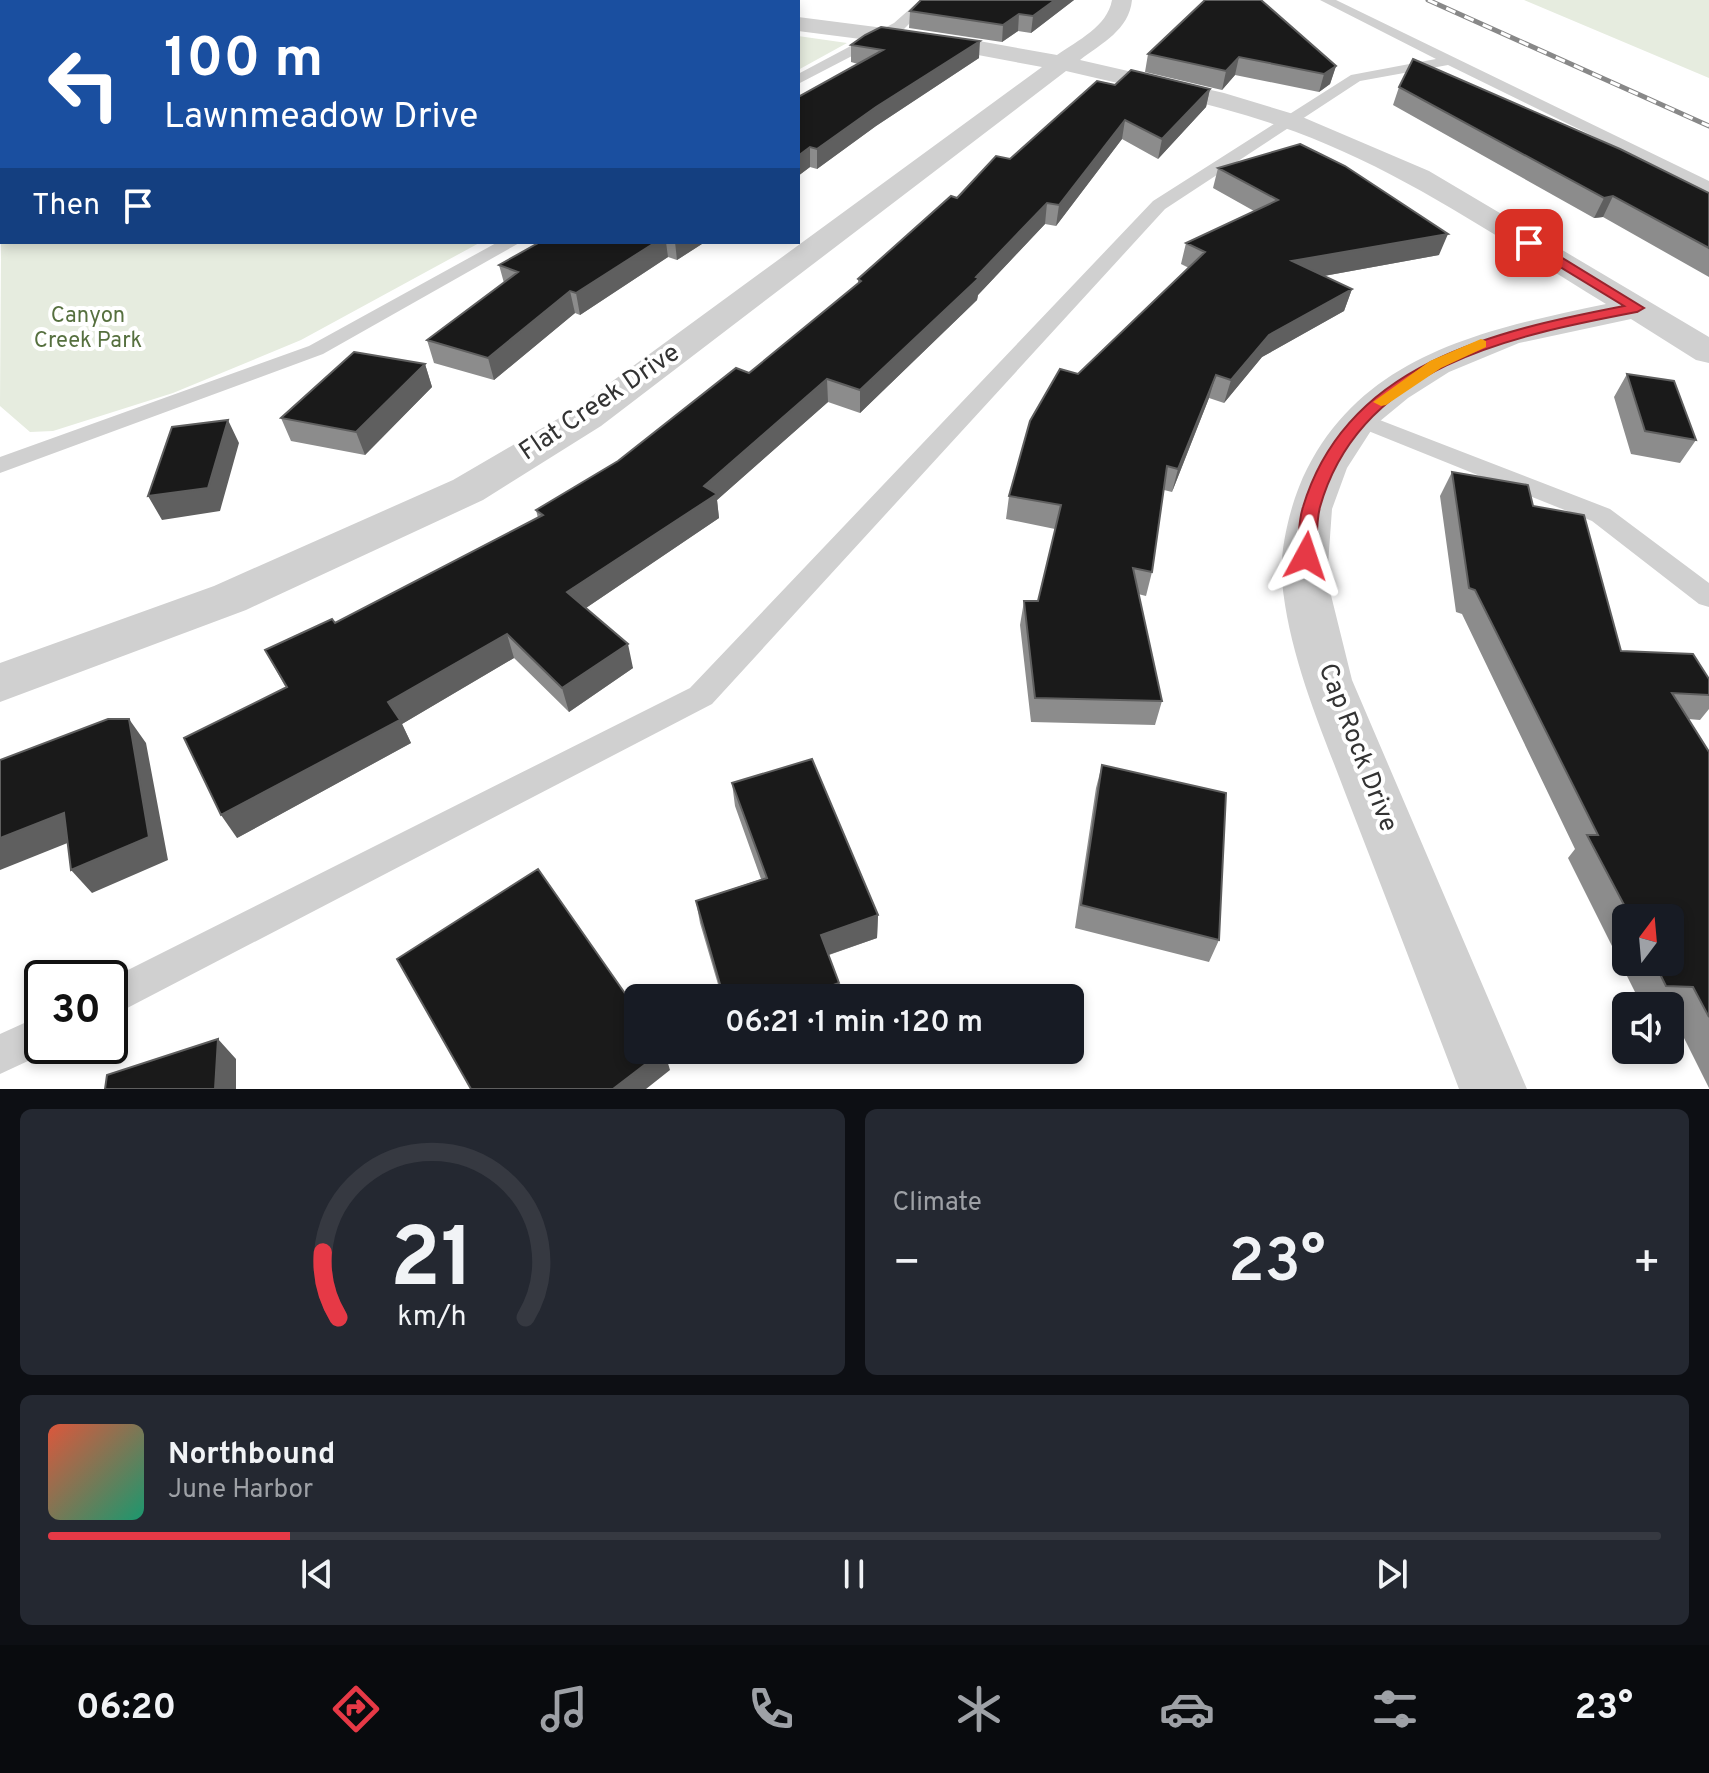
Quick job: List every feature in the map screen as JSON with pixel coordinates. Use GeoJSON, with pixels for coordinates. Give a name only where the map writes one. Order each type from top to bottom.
{"type":"FeatureCollection","features":[{"type":"Feature","properties":{"kind":"street","name":"Flat Creek Drive"},"geometry":{"type":"LineString","coordinates":[[0,683],[230,598],[468,490],[587,418],[1110,27],[1120,14],[1122,0]]}},
{"type":"Feature","properties":{"kind":"street"},"geometry":{"type":"LineString","coordinates":[[800,24],[882,33],[1061,63],[1167,86],[1291,121],[1419,177],[1709,352]]}},
{"type":"Feature","properties":{"kind":"street","name":"Cap Rock Drive"},"geometry":{"type":"LineString","coordinates":[[1493,1089],[1327,680],[1304,579],[1311,509],[1327,468],[1359,419],[1436,364],[1482,343],[1540,327],[1637,308]]}},
{"type":"Feature","properties":{"kind":"lane"},"geometry":{"type":"LineString","coordinates":[[800,79],[899,26],[927,0]]}},
{"type":"Feature","properties":{"kind":"lane"},"geometry":{"type":"LineString","coordinates":[[1326,0],[1709,188]]}},
{"type":"Feature","properties":{"kind":"lane"},"geometry":{"type":"LineString","coordinates":[[128,990],[701,696],[1159,205],[1356,78],[1449,61]]}},
{"type":"Feature","properties":{"kind":"lane"},"geometry":{"type":"LineString","coordinates":[[0,465],[316,350],[508,244]]}},
{"type":"Feature","properties":{"kind":"lane"},"geometry":{"type":"LineString","coordinates":[[1359,419],[1601,515],[1709,597]]}},
{"type":"Feature","properties":{"kind":"lane"},"geometry":{"type":"LineString","coordinates":[[0,1055],[24,1043]]}},
{"type":"Feature","properties":{"kind":"green space"},"geometry":{"type":"Polygon","coordinates":[[[1524,0],[1709,0],[1709,78],[1524,0]]]}},
{"type":"Feature","properties":{"kind":"green space"},"geometry":{"type":"Polygon","coordinates":[[[800,36],[847,43],[800,69],[800,36]]]}},
{"type":"Feature","properties":{"kind":"green space","name":"Canyon Creek Park"},"geometry":{"type":"Polygon","coordinates":[[[1,244],[477,244],[301,340],[173,393],[53,431],[30,432],[0,406],[1,244]]]}},
{"type":"Feature","properties":{"kind":"building"},"geometry":{"type":"Polygon","coordinates":[[[921,0],[1055,0],[1033,16],[1019,14],[1003,25],[910,11],[921,0]]]}},
{"type":"Feature","properties":{"kind":"building"},"geometry":{"type":"Polygon","coordinates":[[[1205,0],[1261,0],[1336,66],[1324,74],[1239,57],[1226,71],[1148,54],[1205,0]]]}},
{"type":"Feature","properties":{"kind":"building"},"geometry":{"type":"Polygon","coordinates":[[[881,27],[980,41],[876,107],[817,149],[810,147],[800,154],[800,96],[883,50],[851,45],[881,27]]]}},
{"type":"Feature","properties":{"kind":"building"},"geometry":{"type":"Polygon","coordinates":[[[1413,59],[1620,149],[1709,193],[1709,248],[1613,196],[1604,198],[1399,87],[1413,59]]]}},
{"type":"Feature","properties":{"kind":"building"},"geometry":{"type":"Polygon","coordinates":[[[1131,70],[1210,89],[1162,139],[1125,120],[1059,205],[1047,203],[976,277],[979,278],[860,390],[827,379],[704,486],[717,494],[567,592],[628,644],[562,688],[507,634],[388,702],[400,720],[221,815],[184,738],[287,687],[265,650],[332,619],[335,623],[543,515],[536,510],[618,461],[736,368],[749,373],[861,281],[858,279],[951,196],[957,198],[996,156],[1010,159],[1097,81],[1115,85],[1131,70]]]}},
{"type":"Feature","properties":{"kind":"building"},"geometry":{"type":"Polygon","coordinates":[[[1300,144],[1345,166],[1448,234],[1292,261],[1352,289],[1269,335],[1231,380],[1216,375],[1178,469],[1167,466],[1152,572],[1133,568],[1162,701],[1035,698],[1024,601],[1038,601],[1061,505],[1009,496],[1030,421],[1060,369],[1078,374],[1205,252],[1186,243],[1278,200],[1218,168],[1300,144]]]}},
{"type":"Feature","properties":{"kind":"building"},"geometry":{"type":"Polygon","coordinates":[[[536,244],[653,244],[576,293],[570,291],[488,358],[427,340],[518,272],[499,265],[536,244]]]}},
{"type":"Feature","properties":{"kind":"building"},"geometry":{"type":"Polygon","coordinates":[[[354,352],[425,364],[356,432],[281,418],[354,352]]]}},
{"type":"Feature","properties":{"kind":"building"},"geometry":{"type":"Polygon","coordinates":[[[1627,374],[1674,381],[1696,440],[1645,431],[1627,374]]]}},
{"type":"Feature","properties":{"kind":"building"},"geometry":{"type":"Polygon","coordinates":[[[228,420],[208,488],[148,496],[172,427],[228,420]]]}},
{"type":"Feature","properties":{"kind":"building"},"geometry":{"type":"Polygon","coordinates":[[[1452,472],[1528,485],[1533,506],[1584,515],[1621,651],[1693,654],[1709,679],[1709,695],[1672,693],[1709,752],[1709,1017],[1693,987],[1666,986],[1661,976],[1684,976],[1684,904],[1624,904],[1587,835],[1598,835],[1475,590],[1469,588],[1452,472]]]}},
{"type":"Feature","properties":{"kind":"building"},"geometry":{"type":"Polygon","coordinates":[[[108,719],[129,719],[149,837],[71,870],[64,813],[0,838],[0,760],[108,719]]]}},
{"type":"Feature","properties":{"kind":"building"},"geometry":{"type":"Polygon","coordinates":[[[812,759],[878,915],[821,935],[839,983],[720,984],[696,901],[767,878],[732,783],[812,759]]]}},
{"type":"Feature","properties":{"kind":"building"},"geometry":{"type":"Polygon","coordinates":[[[1102,765],[1226,793],[1219,940],[1081,905],[1102,765]]]}},
{"type":"Feature","properties":{"kind":"building"},"geometry":{"type":"Polygon","coordinates":[[[538,869],[624,992],[624,1064],[646,1064],[613,1089],[471,1089],[397,959],[538,869]]]}},
{"type":"Feature","properties":{"kind":"building"},"geometry":{"type":"Polygon","coordinates":[[[218,1039],[215,1089],[105,1089],[107,1075],[218,1039]]]}},
{"type":"Feature","properties":{"kind":"railway"},"geometry":{"type":"LineString","coordinates":[[1428,0],[1709,126]]}},
{"type":"Feature","properties":{"kind":"slow traffic"},"geometry":{"type":"LineString","coordinates":[[1381,402],[1436,364],[1481,344]]}},
{"type":"Feature","properties":{"kind":"route"},"geometry":{"type":"LineString","coordinates":[[1306,556],[1311,509],[1327,468],[1359,419],[1395,390],[1436,364],[1482,343],[1540,327],[1637,308],[1529,243]]}}]}
